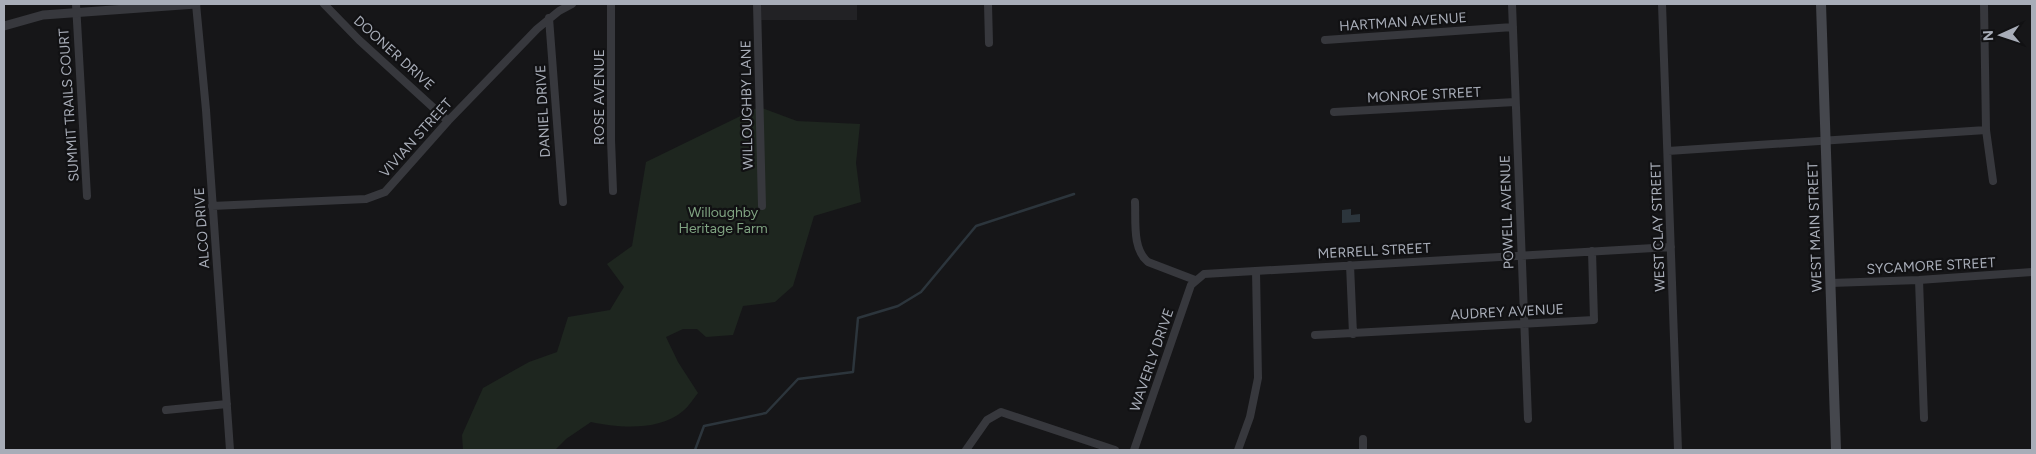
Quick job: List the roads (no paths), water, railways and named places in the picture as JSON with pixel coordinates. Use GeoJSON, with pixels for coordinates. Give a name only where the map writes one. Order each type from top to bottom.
{"type":"FeatureCollection","features":[{"type":"Feature","properties":{"kind":"main road","name":"WEST MAIN STREET"},"geometry":{"type":"LineString","coordinates":[[1821,4],[1836,450]]}},
{"type":"Feature","properties":{"kind":"street"},"geometry":{"type":"LineString","coordinates":[[4,26],[76,8],[196,4]]}},
{"type":"Feature","properties":{"kind":"street","name":"ALCO DRIVE"},"geometry":{"type":"LineString","coordinates":[[196,4],[206,110],[230,450]]}},
{"type":"Feature","properties":{"kind":"street","name":"DOONER DRIVE"},"geometry":{"type":"LineString","coordinates":[[324,4],[359,40],[448,121]]}},
{"type":"Feature","properties":{"kind":"street","name":"VIVIAN STREET"},"geometry":{"type":"LineString","coordinates":[[212,206],[376,197],[385,192],[448,121],[549,18],[572,4]]}},
{"type":"Feature","properties":{"kind":"street","name":"ROSE AVENUE"},"geometry":{"type":"LineString","coordinates":[[612,4],[611,140],[613,191]]}},
{"type":"Feature","properties":{"kind":"street","name":"WILLOUGHBY LANE"},"geometry":{"type":"LineString","coordinates":[[757,4],[762,206]]}},
{"type":"Feature","properties":{"kind":"street"},"geometry":{"type":"LineString","coordinates":[[988,4],[989,43]]}},
{"type":"Feature","properties":{"kind":"street","name":"POWELL AVENUE"},"geometry":{"type":"LineString","coordinates":[[1512,4],[1528,419]]}},
{"type":"Feature","properties":{"kind":"street","name":"WEST CLAY STREET"},"geometry":{"type":"LineString","coordinates":[[1662,4],[1678,450]]}},
{"type":"Feature","properties":{"kind":"street"},"geometry":{"type":"LineString","coordinates":[[1984,4],[1986,130],[1993,181]]}},
{"type":"Feature","properties":{"kind":"street","name":"SUMMIT TRAILS COURT"},"geometry":{"type":"LineString","coordinates":[[76,8],[87,196]]}},
{"type":"Feature","properties":{"kind":"street","name":"DANIEL DRIVE"},"geometry":{"type":"LineString","coordinates":[[549,18],[558,163],[563,202]]}},
{"type":"Feature","properties":{"kind":"street","name":"HARTMAN AVENUE"},"geometry":{"type":"LineString","coordinates":[[1325,40],[1513,27]]}},
{"type":"Feature","properties":{"kind":"street","name":"MONROE STREET"},"geometry":{"type":"LineString","coordinates":[[1334,112],[1515,102]]}},
{"type":"Feature","properties":{"kind":"street"},"geometry":{"type":"LineString","coordinates":[[1668,151],[1986,130]]}},
{"type":"Feature","properties":{"kind":"street"},"geometry":{"type":"LineString","coordinates":[[1135,202],[1138,248],[1142,258],[1195,280]]}},
{"type":"Feature","properties":{"kind":"street","name":"MERRELL STREET"},"geometry":{"type":"LineString","coordinates":[[1195,280],[1204,274],[1671,247]]}},
{"type":"Feature","properties":{"kind":"street","name":"AUDREY AVENUE"},"geometry":{"type":"LineString","coordinates":[[1315,335],[1594,320],[1592,251]]}},
{"type":"Feature","properties":{"kind":"street"},"geometry":{"type":"LineString","coordinates":[[1350,265],[1352,334]]}},
{"type":"Feature","properties":{"kind":"street"},"geometry":{"type":"LineString","coordinates":[[1238,450],[1250,417],[1258,378],[1256,271]]}},
{"type":"Feature","properties":{"kind":"street","name":"SYCAMORE STREET"},"geometry":{"type":"LineString","coordinates":[[1831,283],[1920,280],[2032,272]]}},
{"type":"Feature","properties":{"kind":"street","name":"WAVERLY DRIVE"},"geometry":{"type":"LineString","coordinates":[[1134,450],[1191,285],[1195,280]]}},
{"type":"Feature","properties":{"kind":"street"},"geometry":{"type":"LineString","coordinates":[[1920,280],[1924,418]]}},
{"type":"Feature","properties":{"kind":"street"},"geometry":{"type":"LineString","coordinates":[[166,410],[227,404]]}},
{"type":"Feature","properties":{"kind":"street"},"geometry":{"type":"LineString","coordinates":[[966,450],[987,420],[997,413],[1008,413],[1115,450]]}},
{"type":"Feature","properties":{"kind":"street"},"geometry":{"type":"LineString","coordinates":[[1363,439],[1363,450]]}},
{"type":"Feature","properties":{"kind":"waterway"},"geometry":{"type":"LineString","coordinates":[[695,450],[704,426],[766,413],[798,379],[853,372],[858,318],[898,306],[921,292],[976,226],[1074,194]]}},
{"type":"Feature","properties":{"kind":"park label","name":"Willoughby Heritage Farm"},"geometry":{"type":"Point","coordinates":[723,220]}}]}
